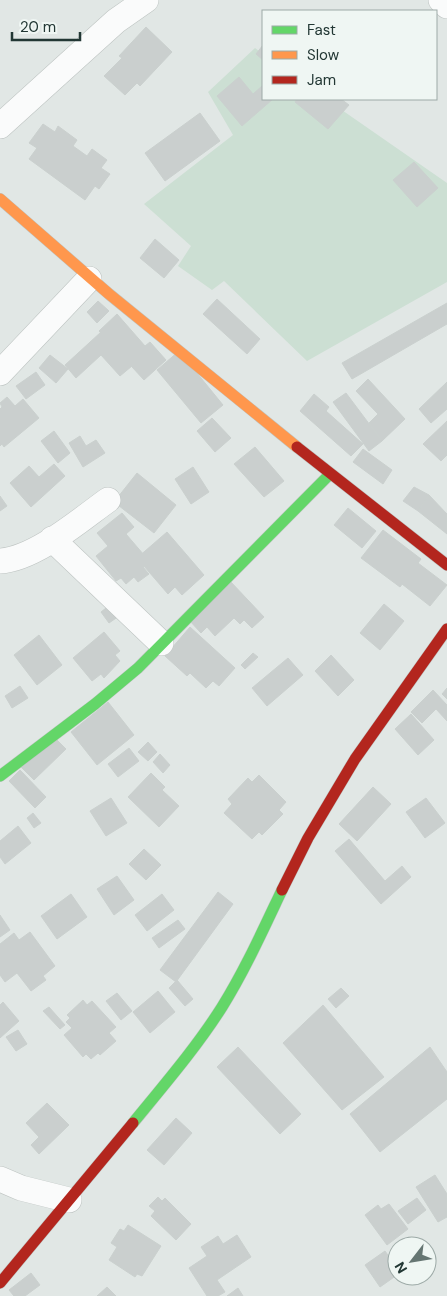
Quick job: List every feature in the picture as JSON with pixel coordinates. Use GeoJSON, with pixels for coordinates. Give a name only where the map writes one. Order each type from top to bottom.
{"type":"FeatureCollection","features":[{"type":"Feature","properties":{"kind":"street"},"geometry":{"type":"LineString","coordinates":[[0,126],[109,27],[146,0]]}},
{"type":"Feature","properties":{"kind":"street"},"geometry":{"type":"LineString","coordinates":[[441,0],[447,6]]}},
{"type":"Feature","properties":{"kind":"street"},"geometry":{"type":"LineString","coordinates":[[0,199],[89,279],[330,474],[447,565]]}},
{"type":"Feature","properties":{"kind":"street"},"geometry":{"type":"LineString","coordinates":[[0,373],[89,279]]}},
{"type":"Feature","properties":{"kind":"street"},"geometry":{"type":"LineString","coordinates":[[0,776],[118,686],[330,474]]}},
{"type":"Feature","properties":{"kind":"street"},"geometry":{"type":"LineString","coordinates":[[0,561],[25,554],[52,539],[108,500]]}},
{"type":"Feature","properties":{"kind":"street"},"geometry":{"type":"LineString","coordinates":[[52,539],[162,643]]}},
{"type":"Feature","properties":{"kind":"street"},"geometry":{"type":"LineString","coordinates":[[0,1283],[189,1055],[222,1007],[243,971],[308,838],[355,759],[447,629]]}},
{"type":"Feature","properties":{"kind":"street"},"geometry":{"type":"LineString","coordinates":[[0,1179],[21,1188],[69,1200]]}},
{"type":"Feature","properties":{"kind":"green space"},"geometry":{"type":"Polygon","coordinates":[[[255,48],[262,53],[262,100],[327,100],[447,183],[447,282],[307,361],[224,281],[212,290],[178,266],[191,246],[144,204],[233,135],[208,92],[255,48]]]}},
{"type":"Feature","properties":{"kind":"building"},"geometry":{"type":"Polygon","coordinates":[[[146,27],[172,52],[140,86],[137,83],[125,95],[104,76],[122,58],[119,56],[146,27]]]}},
{"type":"Feature","properties":{"kind":"building"},"geometry":{"type":"Polygon","coordinates":[[[262,46],[262,59],[256,54],[262,46]]]}},
{"type":"Feature","properties":{"kind":"building"},"geometry":{"type":"Polygon","coordinates":[[[239,77],[253,94],[262,86],[262,100],[272,100],[242,126],[217,96],[239,77]]]}},
{"type":"Feature","properties":{"kind":"building"},"geometry":{"type":"Polygon","coordinates":[[[296,100],[342,100],[349,105],[328,129],[295,102],[296,100]]]}},
{"type":"Feature","properties":{"kind":"building"},"geometry":{"type":"Polygon","coordinates":[[[200,113],[220,141],[165,181],[145,153],[200,113]]]}},
{"type":"Feature","properties":{"kind":"building"},"geometry":{"type":"Polygon","coordinates":[[[43,124],[55,132],[58,126],[77,140],[73,146],[87,156],[92,149],[107,160],[101,168],[110,174],[99,189],[95,186],[85,200],[29,159],[37,148],[29,143],[43,124]]]}},
{"type":"Feature","properties":{"kind":"building"},"geometry":{"type":"Polygon","coordinates":[[[414,162],[438,188],[417,207],[393,180],[414,162]]]}},
{"type":"Feature","properties":{"kind":"building"},"geometry":{"type":"Polygon","coordinates":[[[155,239],[179,260],[164,278],[140,258],[155,239]]]}},
{"type":"Feature","properties":{"kind":"building"},"geometry":{"type":"Polygon","coordinates":[[[217,299],[260,339],[247,354],[203,314],[217,299]]]}},
{"type":"Feature","properties":{"kind":"building"},"geometry":{"type":"Polygon","coordinates":[[[98,301],[109,311],[97,323],[87,312],[98,301]]]}},
{"type":"Feature","properties":{"kind":"building"},"geometry":{"type":"Polygon","coordinates":[[[447,303],[447,324],[352,379],[342,363],[447,303]]]}},
{"type":"Feature","properties":{"kind":"building"},"geometry":{"type":"Polygon","coordinates":[[[117,314],[145,346],[150,342],[166,360],[144,380],[99,331],[117,314]]]}},
{"type":"Feature","properties":{"kind":"building"},"geometry":{"type":"Polygon","coordinates":[[[101,332],[132,366],[120,376],[101,355],[76,378],[65,365],[101,332]]]}},
{"type":"Feature","properties":{"kind":"building"},"geometry":{"type":"Polygon","coordinates":[[[179,351],[223,405],[201,423],[157,370],[179,351]]]}},
{"type":"Feature","properties":{"kind":"building"},"geometry":{"type":"Polygon","coordinates":[[[50,355],[68,369],[56,383],[39,368],[50,355]]]}},
{"type":"Feature","properties":{"kind":"building"},"geometry":{"type":"Polygon","coordinates":[[[36,372],[45,385],[26,399],[16,386],[36,372]]]}},
{"type":"Feature","properties":{"kind":"building"},"geometry":{"type":"Polygon","coordinates":[[[368,379],[405,419],[382,441],[369,423],[378,414],[356,391],[368,379]]]}},
{"type":"Feature","properties":{"kind":"building"},"geometry":{"type":"Polygon","coordinates":[[[447,382],[447,409],[431,423],[419,409],[447,382]]]}},
{"type":"Feature","properties":{"kind":"building"},"geometry":{"type":"Polygon","coordinates":[[[346,393],[382,441],[369,451],[333,402],[346,393]]]}},
{"type":"Feature","properties":{"kind":"building"},"geometry":{"type":"Polygon","coordinates":[[[314,394],[329,407],[326,411],[363,444],[351,456],[300,411],[314,394]]]}},
{"type":"Feature","properties":{"kind":"building"},"geometry":{"type":"Polygon","coordinates":[[[7,397],[15,406],[23,399],[39,418],[4,447],[2,444],[0,446],[0,409],[2,407],[0,403],[7,397]]]}},
{"type":"Feature","properties":{"kind":"building"},"geometry":{"type":"Polygon","coordinates":[[[212,418],[231,438],[215,452],[197,431],[212,418]]]}},
{"type":"Feature","properties":{"kind":"building"},"geometry":{"type":"Polygon","coordinates":[[[447,421],[447,455],[441,461],[423,444],[447,421]]]}},
{"type":"Feature","properties":{"kind":"building"},"geometry":{"type":"Polygon","coordinates":[[[54,431],[70,453],[58,463],[41,441],[54,431]]]}},
{"type":"Feature","properties":{"kind":"building"},"geometry":{"type":"Polygon","coordinates":[[[80,436],[86,446],[96,440],[105,453],[83,467],[69,443],[80,436]]]}},
{"type":"Feature","properties":{"kind":"building"},"geometry":{"type":"Polygon","coordinates":[[[255,447],[284,481],[264,497],[234,464],[255,447]]]}},
{"type":"Feature","properties":{"kind":"building"},"geometry":{"type":"Polygon","coordinates":[[[363,449],[392,470],[383,484],[353,462],[363,449]]]}},
{"type":"Feature","properties":{"kind":"building"},"geometry":{"type":"Polygon","coordinates":[[[54,464],[65,476],[31,507],[10,483],[29,466],[39,477],[54,464]]]}},
{"type":"Feature","properties":{"kind":"building"},"geometry":{"type":"Polygon","coordinates":[[[193,467],[209,492],[191,504],[175,479],[193,467]]]}},
{"type":"Feature","properties":{"kind":"building"},"geometry":{"type":"Polygon","coordinates":[[[137,473],[176,505],[154,533],[114,502],[137,473]]]}},
{"type":"Feature","properties":{"kind":"building"},"geometry":{"type":"Polygon","coordinates":[[[414,487],[429,495],[418,511],[403,501],[414,487]]]}},
{"type":"Feature","properties":{"kind":"building"},"geometry":{"type":"Polygon","coordinates":[[[429,495],[447,514],[447,534],[418,511],[429,495]]]}},
{"type":"Feature","properties":{"kind":"building"},"geometry":{"type":"Polygon","coordinates":[[[0,496],[7,506],[0,511],[0,496]]]}},
{"type":"Feature","properties":{"kind":"building"},"geometry":{"type":"Polygon","coordinates":[[[348,508],[376,531],[362,548],[334,525],[348,508]]]}},
{"type":"Feature","properties":{"kind":"building"},"geometry":{"type":"Polygon","coordinates":[[[122,513],[134,527],[126,534],[150,562],[143,567],[149,574],[138,582],[134,577],[126,584],[121,578],[116,581],[96,556],[108,546],[97,533],[122,513]]]}},
{"type":"Feature","properties":{"kind":"building"},"geometry":{"type":"Polygon","coordinates":[[[383,530],[421,559],[400,587],[361,558],[383,530]]]}},
{"type":"Feature","properties":{"kind":"building"},"geometry":{"type":"Polygon","coordinates":[[[167,532],[204,575],[182,595],[175,587],[168,594],[137,558],[167,532]]]}},
{"type":"Feature","properties":{"kind":"building"},"geometry":{"type":"Polygon","coordinates":[[[418,563],[447,585],[430,606],[402,584],[418,563]]]}},
{"type":"Feature","properties":{"kind":"building"},"geometry":{"type":"Polygon","coordinates":[[[230,581],[264,617],[252,628],[244,620],[240,624],[234,618],[215,636],[207,627],[201,633],[189,620],[230,581]]]}},
{"type":"Feature","properties":{"kind":"building"},"geometry":{"type":"Polygon","coordinates":[[[111,604],[119,616],[109,623],[101,612],[111,604]]]}},
{"type":"Feature","properties":{"kind":"building"},"geometry":{"type":"Polygon","coordinates":[[[384,604],[404,621],[380,650],[360,633],[384,604]]]}},
{"type":"Feature","properties":{"kind":"building"},"geometry":{"type":"Polygon","coordinates":[[[190,627],[235,668],[219,686],[213,681],[206,688],[190,673],[187,676],[165,656],[190,627]]]}},
{"type":"Feature","properties":{"kind":"building"},"geometry":{"type":"Polygon","coordinates":[[[104,632],[120,651],[115,655],[120,661],[104,678],[101,674],[92,681],[73,658],[104,632]]]}},
{"type":"Feature","properties":{"kind":"building"},"geometry":{"type":"Polygon","coordinates":[[[39,635],[62,665],[37,685],[14,655],[39,635]]]}},
{"type":"Feature","properties":{"kind":"building"},"geometry":{"type":"Polygon","coordinates":[[[253,653],[258,657],[245,669],[241,665],[253,653]]]}},
{"type":"Feature","properties":{"kind":"building"},"geometry":{"type":"Polygon","coordinates":[[[331,655],[354,680],[338,696],[315,671],[331,655]]]}},
{"type":"Feature","properties":{"kind":"building"},"geometry":{"type":"Polygon","coordinates":[[[288,658],[303,675],[267,706],[252,688],[288,658]]]}},
{"type":"Feature","properties":{"kind":"building"},"geometry":{"type":"Polygon","coordinates":[[[20,686],[28,698],[12,708],[5,696],[20,686]]]}},
{"type":"Feature","properties":{"kind":"building"},"geometry":{"type":"Polygon","coordinates":[[[447,688],[447,699],[442,694],[447,688]]]}},
{"type":"Feature","properties":{"kind":"building"},"geometry":{"type":"Polygon","coordinates":[[[433,690],[447,705],[447,721],[436,709],[422,723],[411,712],[433,690]]]}},
{"type":"Feature","properties":{"kind":"building"},"geometry":{"type":"Polygon","coordinates":[[[108,702],[134,735],[97,765],[71,732],[108,702]]]}},
{"type":"Feature","properties":{"kind":"building"},"geometry":{"type":"Polygon","coordinates":[[[411,714],[434,740],[418,755],[395,729],[411,714]]]}},
{"type":"Feature","properties":{"kind":"building"},"geometry":{"type":"Polygon","coordinates":[[[53,736],[66,749],[34,780],[21,767],[53,736]]]}},
{"type":"Feature","properties":{"kind":"building"},"geometry":{"type":"Polygon","coordinates":[[[148,742],[157,752],[148,761],[138,752],[148,742]]]}},
{"type":"Feature","properties":{"kind":"building"},"geometry":{"type":"Polygon","coordinates":[[[129,748],[139,761],[118,777],[108,764],[129,748]]]}},
{"type":"Feature","properties":{"kind":"building"},"geometry":{"type":"Polygon","coordinates":[[[160,754],[170,765],[163,773],[153,762],[160,754]]]}},
{"type":"Feature","properties":{"kind":"building"},"geometry":{"type":"Polygon","coordinates":[[[20,770],[46,797],[35,808],[9,781],[20,770]]]}},
{"type":"Feature","properties":{"kind":"building"},"geometry":{"type":"Polygon","coordinates":[[[151,773],[165,787],[162,790],[179,806],[159,827],[128,797],[151,773]]]}},
{"type":"Feature","properties":{"kind":"building"},"geometry":{"type":"Polygon","coordinates":[[[259,775],[286,802],[279,810],[283,814],[262,835],[259,832],[252,839],[224,813],[232,804],[228,799],[248,778],[252,782],[259,775]]]}},
{"type":"Feature","properties":{"kind":"building"},"geometry":{"type":"Polygon","coordinates":[[[373,787],[391,804],[357,841],[339,824],[373,787]]]}},
{"type":"Feature","properties":{"kind":"building"},"geometry":{"type":"Polygon","coordinates":[[[111,798],[127,823],[106,836],[90,811],[111,798]]]}},
{"type":"Feature","properties":{"kind":"building"},"geometry":{"type":"Polygon","coordinates":[[[426,798],[445,823],[425,838],[406,812],[426,798]]]}},
{"type":"Feature","properties":{"kind":"building"},"geometry":{"type":"Polygon","coordinates":[[[33,813],[41,823],[34,828],[27,818],[33,813]]]}},
{"type":"Feature","properties":{"kind":"building"},"geometry":{"type":"Polygon","coordinates":[[[18,826],[31,843],[5,864],[0,857],[0,841],[18,826]]]}},
{"type":"Feature","properties":{"kind":"building"},"geometry":{"type":"Polygon","coordinates":[[[349,839],[385,881],[402,866],[411,877],[381,904],[335,851],[349,839]]]}},
{"type":"Feature","properties":{"kind":"building"},"geometry":{"type":"Polygon","coordinates":[[[144,849],[161,865],[146,880],[129,864],[144,849]]]}},
{"type":"Feature","properties":{"kind":"building"},"geometry":{"type":"Polygon","coordinates":[[[117,876],[134,900],[114,915],[97,889],[117,876]]]}},
{"type":"Feature","properties":{"kind":"building"},"geometry":{"type":"Polygon","coordinates":[[[218,892],[233,904],[176,982],[160,970],[218,892]]]}},
{"type":"Feature","properties":{"kind":"building"},"geometry":{"type":"Polygon","coordinates":[[[71,894],[87,917],[57,939],[41,916],[71,894]]]}},
{"type":"Feature","properties":{"kind":"building"},"geometry":{"type":"Polygon","coordinates":[[[162,894],[174,910],[147,931],[135,915],[162,894]]]}},
{"type":"Feature","properties":{"kind":"building"},"geometry":{"type":"Polygon","coordinates":[[[0,915],[10,930],[0,937],[0,915]]]}},
{"type":"Feature","properties":{"kind":"building"},"geometry":{"type":"Polygon","coordinates":[[[178,920],[185,929],[159,948],[152,938],[178,920]]]}},
{"type":"Feature","properties":{"kind":"building"},"geometry":{"type":"Polygon","coordinates":[[[30,932],[55,966],[43,976],[46,980],[31,991],[17,973],[5,982],[0,975],[0,944],[14,933],[19,940],[30,932]]]}},
{"type":"Feature","properties":{"kind":"building"},"geometry":{"type":"Polygon","coordinates":[[[177,980],[193,999],[185,1006],[169,988],[177,980]]]}},
{"type":"Feature","properties":{"kind":"building"},"geometry":{"type":"Polygon","coordinates":[[[341,988],[349,996],[336,1008],[328,999],[341,988]]]}},
{"type":"Feature","properties":{"kind":"building"},"geometry":{"type":"Polygon","coordinates":[[[158,991],[175,1012],[150,1033],[133,1012],[158,991]]]}},
{"type":"Feature","properties":{"kind":"building"},"geometry":{"type":"Polygon","coordinates":[[[117,993],[132,1011],[121,1020],[106,1001],[117,993]]]}},
{"type":"Feature","properties":{"kind":"building"},"geometry":{"type":"Polygon","coordinates":[[[83,1000],[87,1005],[92,1001],[116,1027],[109,1033],[116,1041],[100,1055],[98,1053],[91,1059],[86,1054],[83,1057],[64,1035],[72,1028],[66,1022],[70,1018],[67,1015],[83,1000]]]}},
{"type":"Feature","properties":{"kind":"building"},"geometry":{"type":"Polygon","coordinates":[[[3,1002],[19,1021],[0,1038],[0,1005],[3,1002]]]}},
{"type":"Feature","properties":{"kind":"building"},"geometry":{"type":"Polygon","coordinates":[[[323,1005],[384,1077],[342,1110],[283,1043],[323,1005]]]}},
{"type":"Feature","properties":{"kind":"building"},"geometry":{"type":"Polygon","coordinates":[[[49,1007],[65,1025],[60,1029],[43,1011],[49,1007]]]}},
{"type":"Feature","properties":{"kind":"building"},"geometry":{"type":"Polygon","coordinates":[[[18,1030],[27,1044],[16,1051],[6,1037],[18,1030]]]}},
{"type":"Feature","properties":{"kind":"building"},"geometry":{"type":"Polygon","coordinates":[[[238,1047],[301,1114],[280,1134],[217,1067],[238,1047]]]}},
{"type":"Feature","properties":{"kind":"building"},"geometry":{"type":"Polygon","coordinates":[[[430,1047],[447,1072],[447,1099],[380,1152],[350,1114],[430,1047]]]}},
{"type":"Feature","properties":{"kind":"building"},"geometry":{"type":"Polygon","coordinates":[[[47,1103],[69,1125],[39,1154],[31,1145],[39,1137],[26,1123],[47,1103]]]}},
{"type":"Feature","properties":{"kind":"building"},"geometry":{"type":"Polygon","coordinates":[[[176,1118],[192,1133],[164,1165],[147,1150],[176,1118]]]}},
{"type":"Feature","properties":{"kind":"building"},"geometry":{"type":"Polygon","coordinates":[[[435,1175],[447,1194],[447,1217],[438,1222],[416,1187],[435,1175]]]}},
{"type":"Feature","properties":{"kind":"building"},"geometry":{"type":"Polygon","coordinates":[[[158,1197],[162,1201],[165,1198],[191,1224],[176,1240],[151,1216],[155,1211],[149,1206],[158,1197]]]}},
{"type":"Feature","properties":{"kind":"building"},"geometry":{"type":"Polygon","coordinates":[[[417,1198],[426,1210],[408,1224],[398,1211],[417,1198]]]}},
{"type":"Feature","properties":{"kind":"building"},"geometry":{"type":"Polygon","coordinates":[[[389,1204],[408,1229],[399,1236],[387,1236],[387,1245],[365,1215],[378,1205],[381,1209],[389,1204]]]}},
{"type":"Feature","properties":{"kind":"building"},"geometry":{"type":"Polygon","coordinates":[[[128,1225],[161,1246],[142,1276],[137,1274],[135,1277],[109,1260],[117,1247],[111,1243],[120,1229],[124,1231],[128,1225]]]}},
{"type":"Feature","properties":{"kind":"building"},"geometry":{"type":"Polygon","coordinates":[[[237,1235],[251,1257],[217,1280],[225,1292],[218,1296],[207,1296],[189,1268],[207,1256],[201,1247],[218,1236],[223,1244],[237,1235]]]}},
{"type":"Feature","properties":{"kind":"building"},"geometry":{"type":"Polygon","coordinates":[[[385,1251],[387,1254],[387,1282],[380,1287],[365,1265],[385,1251]]]}},
{"type":"Feature","properties":{"kind":"building"},"geometry":{"type":"Polygon","coordinates":[[[31,1273],[40,1285],[25,1296],[14,1296],[9,1290],[31,1273]]]}},
{"type":"Feature","properties":{"kind":"building"},"geometry":{"type":"Polygon","coordinates":[[[107,1287],[116,1296],[97,1296],[107,1287]]]}},
{"type":"Feature","properties":{"kind":"building"},"geometry":{"type":"Polygon","coordinates":[[[238,1288],[243,1296],[227,1296],[238,1288]]]}},
{"type":"Feature","properties":{"kind":"traffic: fast"},"geometry":{"type":"LineString","coordinates":[[0,776],[95,704],[138,668],[330,474]]}},
{"type":"Feature","properties":{"kind":"traffic: fast"},"geometry":{"type":"LineString","coordinates":[[133,1123],[191,1052],[222,1007],[261,935],[282,890]]}},
{"type":"Feature","properties":{"kind":"traffic: slow"},"geometry":{"type":"LineString","coordinates":[[0,199],[109,294],[297,447]]}},
{"type":"Feature","properties":{"kind":"traffic: jam"},"geometry":{"type":"LineString","coordinates":[[297,447],[447,565]]}},
{"type":"Feature","properties":{"kind":"traffic: jam"},"geometry":{"type":"LineString","coordinates":[[282,890],[308,838],[355,759],[447,629]]}},
{"type":"Feature","properties":{"kind":"traffic: jam"},"geometry":{"type":"LineString","coordinates":[[0,1283],[133,1123]]}}]}
